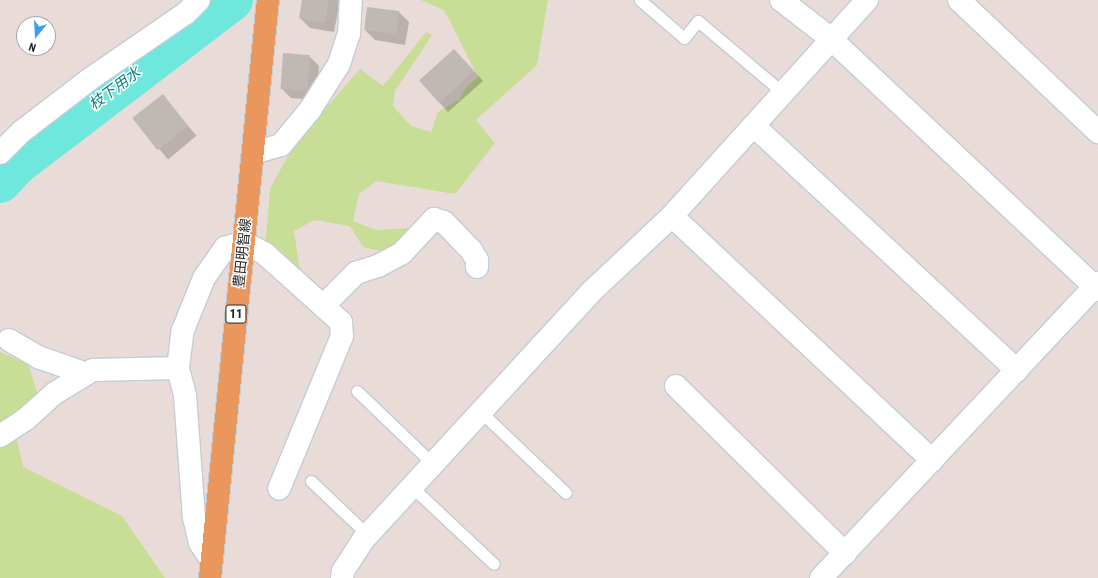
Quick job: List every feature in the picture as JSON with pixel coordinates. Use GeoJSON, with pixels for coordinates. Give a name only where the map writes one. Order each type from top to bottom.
{"type":"FeatureCollection","features":[{"type":"Feature","properties":{"kind":"main road","name":"豊田明智線"},"geometry":{"type":"LineString","coordinates":[[211,569],[268,0]]}},
{"type":"Feature","properties":{"kind":"street"},"geometry":{"type":"LineString","coordinates":[[0,154],[27,128],[90,79],[186,14],[199,0]]}},
{"type":"Feature","properties":{"kind":"street"},"geometry":{"type":"LineString","coordinates":[[253,153],[281,145],[310,110],[339,64],[349,34],[351,0]]}},
{"type":"Feature","properties":{"kind":"street"},"geometry":{"type":"LineString","coordinates":[[781,0],[830,38],[1097,287],[821,578]]}},
{"type":"Feature","properties":{"kind":"street"},"geometry":{"type":"LineString","coordinates":[[342,578],[343,571],[368,535],[591,292],[672,216],[754,126],[830,38],[867,0]]}},
{"type":"Feature","properties":{"kind":"street"},"geometry":{"type":"LineString","coordinates":[[959,0],[1098,132]]}},
{"type":"Feature","properties":{"kind":"street"},"geometry":{"type":"LineString","coordinates":[[754,126],[1017,370]]}},
{"type":"Feature","properties":{"kind":"street"},"geometry":{"type":"LineString","coordinates":[[672,216],[932,460]]}},
{"type":"Feature","properties":{"kind":"street"},"geometry":{"type":"LineString","coordinates":[[323,306],[356,273],[378,266],[402,253],[434,219],[444,222],[471,250],[477,260],[477,267]]}},
{"type":"Feature","properties":{"kind":"street"},"geometry":{"type":"LineString","coordinates":[[211,569],[200,543],[194,518],[185,395],[178,368],[184,330],[204,278],[225,248],[243,242],[264,253],[341,322],[342,336],[279,489]]}},
{"type":"Feature","properties":{"kind":"street"},"geometry":{"type":"LineString","coordinates":[[9,340],[38,357],[84,374]]}},
{"type":"Feature","properties":{"kind":"street"},"geometry":{"type":"LineString","coordinates":[[0,436],[26,419],[55,393],[84,374],[93,370],[178,368]]}},
{"type":"Feature","properties":{"kind":"street"},"geometry":{"type":"LineString","coordinates":[[676,386],[845,553]]}},
{"type":"Feature","properties":{"kind":"lane"},"geometry":{"type":"LineString","coordinates":[[640,0],[684,38],[698,21],[782,92]]}},
{"type":"Feature","properties":{"kind":"lane"},"geometry":{"type":"LineString","coordinates":[[356,390],[433,464]]}},
{"type":"Feature","properties":{"kind":"lane"},"geometry":{"type":"LineString","coordinates":[[481,412],[566,493]]}},
{"type":"Feature","properties":{"kind":"lane"},"geometry":{"type":"LineString","coordinates":[[311,481],[368,535]]}},
{"type":"Feature","properties":{"kind":"lane"},"geometry":{"type":"LineString","coordinates":[[412,487],[494,564]]}},
{"type":"Feature","properties":{"kind":"green space"},"geometry":{"type":"Polygon","coordinates":[[[421,0],[548,0],[537,65],[476,120],[495,143],[455,194],[376,181],[359,194],[353,221],[376,230],[408,228],[413,238],[390,253],[363,247],[350,226],[314,220],[294,231],[302,284],[265,249],[270,188],[296,142],[360,69],[383,86],[426,32],[432,35],[395,91],[393,106],[411,126],[431,132],[438,112],[460,99],[466,87],[478,77],[444,10],[421,0]]]}},
{"type":"Feature","properties":{"kind":"green space"},"geometry":{"type":"Polygon","coordinates":[[[0,352],[28,364],[39,398],[16,435],[23,467],[122,516],[165,578],[0,578],[0,352]]]}},
{"type":"Feature","properties":{"kind":"building"},"geometry":{"type":"Polygon","coordinates":[[[302,0],[329,0],[325,23],[299,18],[302,0]]]}},
{"type":"Feature","properties":{"kind":"building"},"geometry":{"type":"Polygon","coordinates":[[[367,7],[399,11],[396,34],[364,30],[367,7]]]}},
{"type":"Feature","properties":{"kind":"building"},"geometry":{"type":"Polygon","coordinates":[[[454,49],[474,71],[439,103],[419,80],[454,49]]]}},
{"type":"Feature","properties":{"kind":"building"},"geometry":{"type":"Polygon","coordinates":[[[283,53],[310,55],[307,91],[280,89],[283,53]]]}},
{"type":"Feature","properties":{"kind":"building"},"geometry":{"type":"Polygon","coordinates":[[[163,94],[188,126],[158,150],[132,118],[163,94]]]}},
{"type":"Feature","properties":{"kind":"waterway","name":"枝下用水"},"geometry":{"type":"LineString","coordinates":[[0,182],[18,163],[232,0]]}}]}
